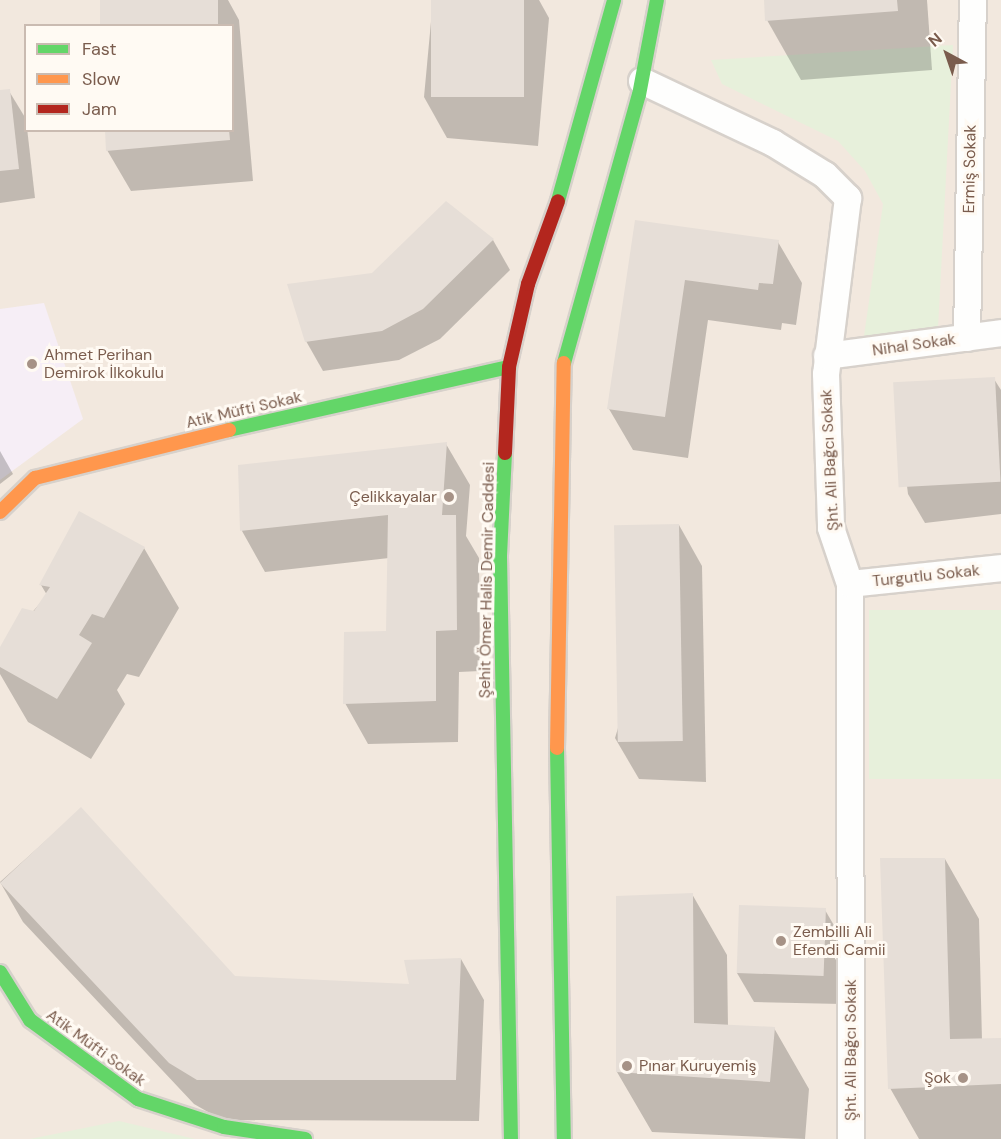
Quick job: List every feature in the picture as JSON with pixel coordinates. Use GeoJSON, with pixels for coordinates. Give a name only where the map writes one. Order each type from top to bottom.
{"type":"FeatureCollection","features":[{"type":"Feature","properties":{"kind":"main road","name":"Şehit Ömer Halis Demir Caddesi"},"geometry":{"type":"LineString","coordinates":[[511,1139],[500,557],[509,367],[528,284],[574,158],[614,0]]}},
{"type":"Feature","properties":{"kind":"main road"},"geometry":{"type":"LineString","coordinates":[[564,1139],[556,785],[562,365],[642,81],[657,0]]}},
{"type":"Feature","properties":{"kind":"main road","name":"Atik Müfti Sokak"},"geometry":{"type":"LineString","coordinates":[[0,512],[35,478],[91,461],[509,367]]}},
{"type":"Feature","properties":{"kind":"main road","name":"Atik Müfti Sokak"},"geometry":{"type":"LineString","coordinates":[[0,972],[30,1020],[138,1100],[224,1127],[304,1139]]}},
{"type":"Feature","properties":{"kind":"street","name":"Ermiş Sokak"},"geometry":{"type":"LineString","coordinates":[[967,338],[974,0]]}},
{"type":"Feature","properties":{"kind":"street","name":"Şht. Ali Bağcı Sokak"},"geometry":{"type":"LineString","coordinates":[[642,81],[773,143],[825,175],[848,198],[827,357],[831,528],[850,584],[851,1139]]}},
{"type":"Feature","properties":{"kind":"street","name":"Nihal Sokak"},"geometry":{"type":"LineString","coordinates":[[827,357],[1001,333]]}},
{"type":"Feature","properties":{"kind":"street","name":"Turgutlu Sokak"},"geometry":{"type":"LineString","coordinates":[[850,584],[1001,568]]}},
{"type":"Feature","properties":{"kind":"shaded area"},"geometry":{"type":"Polygon","coordinates":[[[0,0],[1001,0],[1001,1139],[0,1139],[0,0]]]}},
{"type":"Feature","properties":{"kind":"shaded area","name":"Ahmet Perihan Demirok İlkokulu"},"geometry":{"type":"Polygon","coordinates":[[[44,303],[83,419],[0,480],[0,309],[44,303]]]}},
{"type":"Feature","properties":{"kind":"green space"},"geometry":{"type":"Polygon","coordinates":[[[953,45],[938,328],[864,336],[883,204],[865,171],[838,141],[722,84],[711,60],[953,45]]]}},
{"type":"Feature","properties":{"kind":"green space"},"geometry":{"type":"Polygon","coordinates":[[[869,610],[1001,610],[1001,779],[869,779],[869,610]]]}},
{"type":"Feature","properties":{"kind":"green space"},"geometry":{"type":"Polygon","coordinates":[[[119,1121],[195,1139],[30,1139],[119,1121]]]}},
{"type":"Feature","properties":{"kind":"building"},"geometry":{"type":"Polygon","coordinates":[[[100,0],[218,0],[218,24],[100,24],[100,0]]]}},
{"type":"Feature","properties":{"kind":"building"},"geometry":{"type":"Polygon","coordinates":[[[431,0],[524,0],[524,97],[431,97],[431,0]]]}},
{"type":"Feature","properties":{"kind":"building"},"geometry":{"type":"Polygon","coordinates":[[[764,0],[897,0],[898,11],[765,21],[764,0]]]}},
{"type":"Feature","properties":{"kind":"building"},"geometry":{"type":"Polygon","coordinates":[[[10,89],[19,169],[0,171],[0,90],[10,89]]]}},
{"type":"Feature","properties":{"kind":"building"},"geometry":{"type":"Polygon","coordinates":[[[105,132],[229,132],[230,140],[106,151],[105,132]]]}},
{"type":"Feature","properties":{"kind":"building"},"geometry":{"type":"Polygon","coordinates":[[[446,201],[494,239],[423,309],[382,331],[305,342],[287,284],[372,273],[446,201]]]}},
{"type":"Feature","properties":{"kind":"building"},"geometry":{"type":"Polygon","coordinates":[[[635,220],[779,240],[773,284],[759,283],[758,290],[685,280],[665,417],[607,409],[635,220]]]}},
{"type":"Feature","properties":{"kind":"building"},"geometry":{"type":"Polygon","coordinates":[[[995,377],[1000,482],[899,487],[893,382],[995,377]]]}},
{"type":"Feature","properties":{"kind":"building"},"geometry":{"type":"Polygon","coordinates":[[[447,442],[442,515],[456,515],[457,630],[436,631],[436,701],[343,704],[344,632],[386,631],[388,515],[240,531],[238,465],[447,442]]]}},
{"type":"Feature","properties":{"kind":"building"},"geometry":{"type":"Polygon","coordinates":[[[79,511],[145,547],[104,618],[92,614],[79,635],[92,643],[57,699],[0,667],[0,647],[22,608],[34,611],[50,587],[39,585],[79,511]]]}},
{"type":"Feature","properties":{"kind":"building"},"geometry":{"type":"Polygon","coordinates":[[[679,524],[683,741],[618,742],[614,525],[679,524]]]}},
{"type":"Feature","properties":{"kind":"building"},"geometry":{"type":"Polygon","coordinates":[[[81,807],[235,976],[409,984],[404,960],[461,958],[456,1080],[197,1080],[169,1063],[0,883],[81,807]]]}},
{"type":"Feature","properties":{"kind":"building"},"geometry":{"type":"Polygon","coordinates":[[[880,858],[945,858],[950,1039],[1001,1038],[1001,1084],[888,1089],[880,858]]]}},
{"type":"Feature","properties":{"kind":"building"},"geometry":{"type":"Polygon","coordinates":[[[693,893],[694,1023],[775,1027],[770,1082],[616,1072],[616,896],[693,893]]]}},
{"type":"Feature","properties":{"kind":"building","name":"Zembilli Ali Efendi Camii"},"geometry":{"type":"Polygon","coordinates":[[[739,905],[826,908],[824,976],[737,973],[739,905]]]}},
{"type":"Feature","properties":{"kind":"traffic: fast"},"geometry":{"type":"LineString","coordinates":[[558,201],[614,0]]}},
{"type":"Feature","properties":{"kind":"traffic: fast"},"geometry":{"type":"LineString","coordinates":[[564,363],[639,95],[657,0]]}},
{"type":"Feature","properties":{"kind":"traffic: fast"},"geometry":{"type":"LineString","coordinates":[[229,430],[509,367]]}},
{"type":"Feature","properties":{"kind":"traffic: fast"},"geometry":{"type":"LineString","coordinates":[[505,453],[500,557],[511,1139]]}},
{"type":"Feature","properties":{"kind":"traffic: fast"},"geometry":{"type":"LineString","coordinates":[[557,748],[564,1139]]}},
{"type":"Feature","properties":{"kind":"traffic: fast"},"geometry":{"type":"LineString","coordinates":[[0,972],[30,1020],[138,1099],[224,1127],[305,1139]]}},
{"type":"Feature","properties":{"kind":"traffic: slow"},"geometry":{"type":"LineString","coordinates":[[557,748],[564,363]]}},
{"type":"Feature","properties":{"kind":"traffic: slow"},"geometry":{"type":"LineString","coordinates":[[0,512],[35,478],[229,430]]}},
{"type":"Feature","properties":{"kind":"traffic: jam"},"geometry":{"type":"LineString","coordinates":[[505,453],[509,367],[528,284],[558,201]]}},
{"type":"Feature","properties":{"kind":"place","name":"Ahmet Perihan Demirok İlkokulu"},"geometry":{"type":"Point","coordinates":[32,364]}},
{"type":"Feature","properties":{"kind":"place","name":"Çelikkayalar"},"geometry":{"type":"Point","coordinates":[449,497]}},
{"type":"Feature","properties":{"kind":"place","name":"Zembilli Ali Efendi Camii"},"geometry":{"type":"Point","coordinates":[781,941]}},
{"type":"Feature","properties":{"kind":"place","name":"Pınar Kuruyemiş"},"geometry":{"type":"Point","coordinates":[627,1066]}},
{"type":"Feature","properties":{"kind":"place","name":"Şok"},"geometry":{"type":"Point","coordinates":[963,1078]}}]}
